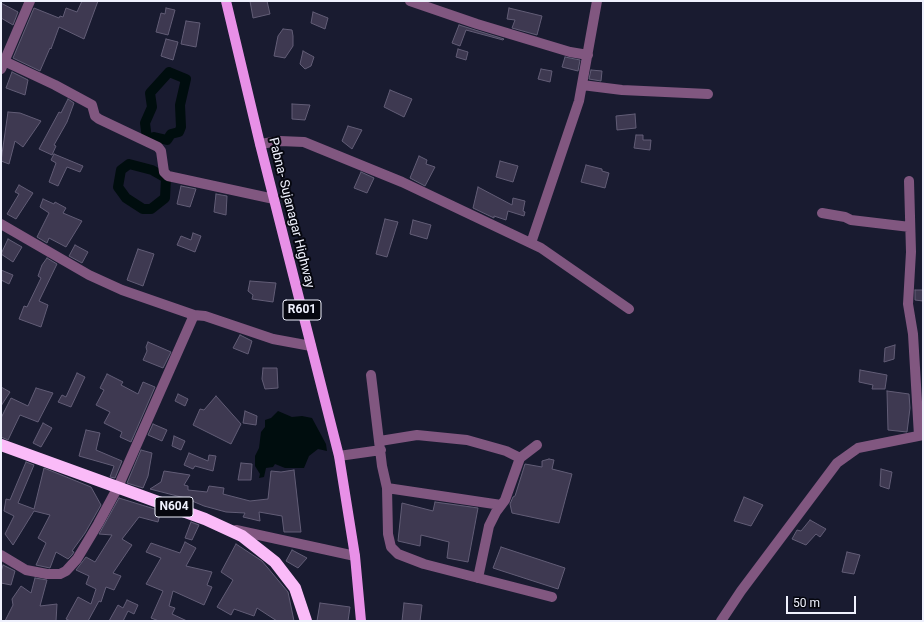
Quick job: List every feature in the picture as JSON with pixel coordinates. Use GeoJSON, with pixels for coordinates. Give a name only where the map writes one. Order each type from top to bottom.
{"type":"FeatureCollection","features":[{"type":"Feature","properties":{"kind":"highway","name":"N604"},"geometry":{"type":"LineString","coordinates":[[1,445],[205,519],[242,536],[275,562],[295,588],[306,621]]}},
{"type":"Feature","properties":{"kind":"main road","name":"Pabna- Sujanagar Highway"},"geometry":{"type":"LineString","coordinates":[[226,1],[260,144],[339,456],[355,556],[361,621]]}},
{"type":"Feature","properties":{"kind":"street"},"geometry":{"type":"LineString","coordinates":[[30,1],[3,65],[55,85],[92,105],[95,116],[99,119],[158,147],[161,151],[164,172],[168,176],[274,199]]}},
{"type":"Feature","properties":{"kind":"street"},"geometry":{"type":"LineString","coordinates":[[410,1],[477,24],[588,56]]}},
{"type":"Feature","properties":{"kind":"street"},"geometry":{"type":"LineString","coordinates":[[531,243],[580,101],[597,1]]}},
{"type":"Feature","properties":{"kind":"street"},"geometry":{"type":"LineString","coordinates":[[582,86],[622,90],[708,94]]}},
{"type":"Feature","properties":{"kind":"street"},"geometry":{"type":"LineString","coordinates":[[260,144],[280,141],[304,142],[402,182],[541,248],[629,309]]}},
{"type":"Feature","properties":{"kind":"street"},"geometry":{"type":"LineString","coordinates":[[721,621],[741,591],[837,463],[858,448],[921,436],[913,334],[908,304],[911,252],[909,181]]}},
{"type":"Feature","properties":{"kind":"street"},"geometry":{"type":"LineString","coordinates":[[822,213],[845,217],[851,220],[910,227]]}},
{"type":"Feature","properties":{"kind":"street"},"geometry":{"type":"LineString","coordinates":[[1,224],[89,275],[122,290],[194,315],[205,316],[273,339],[311,346]]}},
{"type":"Feature","properties":{"kind":"street"},"geometry":{"type":"LineString","coordinates":[[1,555],[26,570],[47,574],[60,574],[66,571],[77,558],[95,530],[118,487],[194,315]]}},
{"type":"Feature","properties":{"kind":"street"},"geometry":{"type":"LineString","coordinates":[[371,375],[387,488],[388,534],[391,547],[398,554],[424,564],[552,597]]}},
{"type":"Feature","properties":{"kind":"street"},"geometry":{"type":"LineString","coordinates":[[339,456],[417,435],[467,440],[506,451],[520,458]]}},
{"type":"Feature","properties":{"kind":"street"},"geometry":{"type":"LineString","coordinates":[[478,578],[489,526],[505,500],[520,458],[538,445]]}},
{"type":"Feature","properties":{"kind":"street"},"geometry":{"type":"LineString","coordinates":[[387,488],[501,505]]}},
{"type":"Feature","properties":{"kind":"street"},"geometry":{"type":"LineString","coordinates":[[224,528],[355,556]]}},
{"type":"Feature","properties":{"kind":"shaded area"},"geometry":{"type":"Polygon","coordinates":[[[278,411],[292,417],[302,416],[312,418],[326,444],[327,451],[318,449],[309,456],[304,468],[285,468],[275,464],[273,467],[266,468],[264,477],[259,478],[260,474],[255,466],[255,456],[259,448],[261,432],[265,427],[265,420],[271,418],[278,411]]]}},
{"type":"Feature","properties":{"kind":"building"},"geometry":{"type":"Polygon","coordinates":[[[82,1],[98,1],[84,39],[59,27],[51,49],[50,48],[40,71],[13,58],[34,8],[59,18],[60,16],[63,17],[66,8],[77,12],[82,1]]]}},
{"type":"Feature","properties":{"kind":"building"},"geometry":{"type":"Polygon","coordinates":[[[250,1],[267,1],[270,14],[253,18],[250,1]]]}},
{"type":"Feature","properties":{"kind":"building"},"geometry":{"type":"Polygon","coordinates":[[[1,3],[18,12],[13,25],[1,18],[1,3]]]}},
{"type":"Feature","properties":{"kind":"building"},"geometry":{"type":"Polygon","coordinates":[[[166,8],[175,10],[168,35],[156,32],[161,13],[165,14],[166,8]]]}},
{"type":"Feature","properties":{"kind":"building"},"geometry":{"type":"Polygon","coordinates":[[[509,8],[542,16],[537,35],[512,28],[515,20],[507,19],[509,8]]]}},
{"type":"Feature","properties":{"kind":"building"},"geometry":{"type":"Polygon","coordinates":[[[313,12],[328,18],[325,29],[311,23],[313,12]]]}},
{"type":"Feature","properties":{"kind":"building"},"geometry":{"type":"Polygon","coordinates":[[[186,21],[200,23],[196,47],[181,44],[186,21]]]}},
{"type":"Feature","properties":{"kind":"building"},"geometry":{"type":"Polygon","coordinates":[[[459,25],[504,39],[503,40],[466,30],[460,46],[452,43],[459,25]]]}},
{"type":"Feature","properties":{"kind":"building"},"geometry":{"type":"Polygon","coordinates":[[[283,29],[292,30],[293,36],[293,46],[285,58],[274,56],[278,36],[283,29]]]}},
{"type":"Feature","properties":{"kind":"building"},"geometry":{"type":"Polygon","coordinates":[[[166,39],[178,42],[173,60],[161,56],[166,39]]]}},
{"type":"Feature","properties":{"kind":"building"},"geometry":{"type":"Polygon","coordinates":[[[458,49],[468,52],[466,60],[456,57],[458,49]]]}},
{"type":"Feature","properties":{"kind":"building"},"geometry":{"type":"Polygon","coordinates":[[[303,51],[314,57],[311,66],[305,69],[300,64],[303,51]]]}},
{"type":"Feature","properties":{"kind":"building"},"geometry":{"type":"Polygon","coordinates":[[[565,57],[580,60],[578,71],[562,67],[565,57]]]}},
{"type":"Feature","properties":{"kind":"building"},"geometry":{"type":"Polygon","coordinates":[[[541,69],[552,71],[550,82],[538,79],[541,69]]]}},
{"type":"Feature","properties":{"kind":"building"},"geometry":{"type":"Polygon","coordinates":[[[591,70],[602,71],[601,81],[589,79],[591,70]]]}},
{"type":"Feature","properties":{"kind":"building"},"geometry":{"type":"Polygon","coordinates":[[[12,72],[28,80],[25,95],[6,88],[12,72]]]}},
{"type":"Feature","properties":{"kind":"building"},"geometry":{"type":"Polygon","coordinates":[[[390,90],[412,99],[404,117],[384,107],[390,90]]]}},
{"type":"Feature","properties":{"kind":"building"},"geometry":{"type":"Polygon","coordinates":[[[68,99],[74,103],[67,122],[54,145],[56,146],[52,155],[39,149],[59,112],[61,113],[68,99]]]}},
{"type":"Feature","properties":{"kind":"building"},"geometry":{"type":"Polygon","coordinates":[[[292,104],[310,105],[305,120],[292,119],[292,104]]]}},
{"type":"Feature","properties":{"kind":"building"},"geometry":{"type":"Polygon","coordinates":[[[8,112],[20,113],[41,121],[23,147],[15,141],[9,164],[1,161],[8,112]]]}},
{"type":"Feature","properties":{"kind":"building"},"geometry":{"type":"Polygon","coordinates":[[[635,114],[636,128],[617,130],[616,116],[635,114]]]}},
{"type":"Feature","properties":{"kind":"building"},"geometry":{"type":"Polygon","coordinates":[[[348,126],[362,130],[352,149],[342,141],[348,126]]]}},
{"type":"Feature","properties":{"kind":"building"},"geometry":{"type":"Polygon","coordinates":[[[636,135],[643,135],[643,140],[651,140],[650,150],[634,148],[636,135]]]}},
{"type":"Feature","properties":{"kind":"building"},"geometry":{"type":"Polygon","coordinates":[[[54,154],[83,166],[80,172],[67,167],[58,186],[49,182],[56,163],[51,160],[54,154]]]}},
{"type":"Feature","properties":{"kind":"building"},"geometry":{"type":"Polygon","coordinates":[[[419,156],[427,160],[426,164],[435,167],[425,186],[410,178],[419,156]]]}},
{"type":"Feature","properties":{"kind":"building"},"geometry":{"type":"Polygon","coordinates":[[[500,161],[518,166],[513,182],[496,177],[500,161]]]}},
{"type":"Feature","properties":{"kind":"building"},"geometry":{"type":"Polygon","coordinates":[[[586,165],[602,169],[602,171],[609,173],[605,188],[581,182],[586,165]]]}},
{"type":"Feature","properties":{"kind":"building"},"geometry":{"type":"Polygon","coordinates":[[[361,172],[374,178],[367,193],[354,188],[361,172]]]}},
{"type":"Feature","properties":{"kind":"building"},"geometry":{"type":"Polygon","coordinates":[[[19,185],[33,193],[16,219],[7,214],[19,194],[15,192],[19,185]]]}},
{"type":"Feature","properties":{"kind":"building"},"geometry":{"type":"Polygon","coordinates":[[[181,186],[196,189],[190,207],[177,204],[181,186]]]}},
{"type":"Feature","properties":{"kind":"building"},"geometry":{"type":"Polygon","coordinates":[[[478,187],[512,205],[513,198],[525,201],[523,211],[525,212],[524,216],[508,211],[506,220],[494,216],[494,218],[473,208],[478,187]]]}},
{"type":"Feature","properties":{"kind":"building"},"geometry":{"type":"Polygon","coordinates":[[[216,194],[227,196],[226,215],[214,212],[216,194]]]}},
{"type":"Feature","properties":{"kind":"building"},"geometry":{"type":"Polygon","coordinates":[[[43,199],[54,204],[55,202],[66,208],[63,213],[82,221],[66,247],[49,238],[47,243],[37,237],[49,213],[40,207],[43,199]]]}},
{"type":"Feature","properties":{"kind":"building"},"geometry":{"type":"Polygon","coordinates":[[[385,219],[398,222],[387,257],[376,254],[385,219]]]}},
{"type":"Feature","properties":{"kind":"building"},"geometry":{"type":"Polygon","coordinates":[[[413,220],[431,225],[427,239],[410,234],[413,220]]]}},
{"type":"Feature","properties":{"kind":"building"},"geometry":{"type":"Polygon","coordinates":[[[193,233],[201,236],[195,252],[177,245],[181,236],[191,240],[193,233]]]}},
{"type":"Feature","properties":{"kind":"building"},"geometry":{"type":"Polygon","coordinates":[[[8,239],[22,247],[13,262],[1,254],[8,239]]]}},
{"type":"Feature","properties":{"kind":"building"},"geometry":{"type":"Polygon","coordinates":[[[75,245],[88,252],[82,263],[69,256],[75,245]]]}},
{"type":"Feature","properties":{"kind":"building"},"geometry":{"type":"Polygon","coordinates":[[[138,249],[154,254],[143,286],[127,280],[138,249]]]}},
{"type":"Feature","properties":{"kind":"building"},"geometry":{"type":"Polygon","coordinates":[[[47,258],[57,264],[39,301],[48,305],[41,327],[19,319],[24,306],[27,307],[41,278],[38,276],[42,265],[47,258]]]}},
{"type":"Feature","properties":{"kind":"building"},"geometry":{"type":"Polygon","coordinates":[[[1,270],[13,275],[9,284],[1,280],[1,270]]]}},
{"type":"Feature","properties":{"kind":"building"},"geometry":{"type":"Polygon","coordinates":[[[250,281],[276,283],[273,302],[252,299],[253,295],[248,291],[250,281]]]}},
{"type":"Feature","properties":{"kind":"building"},"geometry":{"type":"Polygon","coordinates":[[[915,290],[923,290],[923,301],[915,300],[915,290]]]}},
{"type":"Feature","properties":{"kind":"building"},"geometry":{"type":"Polygon","coordinates":[[[240,335],[252,341],[248,354],[233,348],[240,335]]]}},
{"type":"Feature","properties":{"kind":"building"},"geometry":{"type":"Polygon","coordinates":[[[148,342],[171,352],[163,368],[143,360],[147,351],[146,347],[148,342]]]}},
{"type":"Feature","properties":{"kind":"building"},"geometry":{"type":"Polygon","coordinates":[[[895,345],[894,359],[884,362],[885,348],[895,345]]]}},
{"type":"Feature","properties":{"kind":"building"},"geometry":{"type":"Polygon","coordinates":[[[263,368],[277,368],[278,388],[265,389],[262,379],[263,368]]]}},
{"type":"Feature","properties":{"kind":"building"},"geometry":{"type":"Polygon","coordinates":[[[860,370],[887,375],[885,389],[872,389],[873,385],[859,382],[860,370]]]}},
{"type":"Feature","properties":{"kind":"building"},"geometry":{"type":"Polygon","coordinates":[[[77,373],[85,377],[71,407],[58,402],[62,395],[66,397],[77,373]]]}},
{"type":"Feature","properties":{"kind":"building"},"geometry":{"type":"Polygon","coordinates":[[[107,374],[123,382],[121,385],[138,394],[143,382],[155,387],[131,442],[120,437],[122,432],[104,423],[110,412],[96,405],[104,390],[100,388],[107,374]]]}},
{"type":"Feature","properties":{"kind":"building"},"geometry":{"type":"Polygon","coordinates":[[[1,387],[10,392],[1,406],[1,387]]]}},
{"type":"Feature","properties":{"kind":"building"},"geometry":{"type":"Polygon","coordinates":[[[36,388],[53,393],[38,422],[20,415],[8,440],[1,437],[1,418],[11,398],[28,406],[36,388]]]}},
{"type":"Feature","properties":{"kind":"building"},"geometry":{"type":"Polygon","coordinates":[[[887,391],[909,394],[910,408],[907,432],[888,430],[887,391]]]}},
{"type":"Feature","properties":{"kind":"building"},"geometry":{"type":"Polygon","coordinates":[[[178,394],[188,399],[185,406],[175,401],[178,394]]]}},
{"type":"Feature","properties":{"kind":"building"},"geometry":{"type":"Polygon","coordinates":[[[216,396],[241,424],[231,444],[193,425],[200,409],[204,410],[216,396]]]}},
{"type":"Feature","properties":{"kind":"building"},"geometry":{"type":"Polygon","coordinates":[[[245,411],[257,416],[256,425],[243,423],[245,411]]]}},
{"type":"Feature","properties":{"kind":"building"},"geometry":{"type":"Polygon","coordinates":[[[43,423],[52,428],[41,447],[33,443],[43,423]]]}},
{"type":"Feature","properties":{"kind":"building"},"geometry":{"type":"Polygon","coordinates":[[[153,424],[167,430],[162,441],[148,435],[153,424]]]}},
{"type":"Feature","properties":{"kind":"building"},"geometry":{"type":"Polygon","coordinates":[[[86,430],[100,433],[96,450],[122,461],[115,478],[110,477],[114,466],[79,456],[86,430]]]}},
{"type":"Feature","properties":{"kind":"building"},"geometry":{"type":"Polygon","coordinates":[[[174,436],[185,441],[181,450],[172,446],[174,436]]]}},
{"type":"Feature","properties":{"kind":"building"},"geometry":{"type":"Polygon","coordinates":[[[141,450],[152,453],[148,476],[143,488],[127,483],[141,450]]]}},
{"type":"Feature","properties":{"kind":"building"},"geometry":{"type":"Polygon","coordinates":[[[189,453],[208,461],[209,455],[216,456],[213,471],[195,466],[193,469],[184,465],[189,453]]]}},
{"type":"Feature","properties":{"kind":"building"},"geometry":{"type":"Polygon","coordinates":[[[549,459],[554,460],[552,469],[572,474],[559,523],[512,513],[510,504],[515,496],[525,464],[542,467],[542,461],[549,459]]]}},
{"type":"Feature","properties":{"kind":"building"},"geometry":{"type":"Polygon","coordinates":[[[26,462],[34,465],[18,503],[34,509],[44,468],[91,487],[101,505],[85,533],[72,551],[74,552],[72,555],[68,559],[56,552],[50,568],[36,565],[46,543],[38,538],[50,515],[34,511],[13,545],[5,534],[14,516],[4,511],[6,499],[10,500],[26,462]]]}},
{"type":"Feature","properties":{"kind":"building"},"geometry":{"type":"Polygon","coordinates":[[[241,463],[252,464],[251,480],[238,480],[241,463]]]}},
{"type":"Feature","properties":{"kind":"building"},"geometry":{"type":"Polygon","coordinates":[[[881,469],[892,472],[889,489],[880,486],[881,469]]]}},
{"type":"Feature","properties":{"kind":"building"},"geometry":{"type":"Polygon","coordinates":[[[294,470],[301,532],[284,532],[282,516],[259,512],[260,521],[243,517],[245,513],[226,512],[204,506],[185,498],[150,489],[161,482],[164,471],[190,475],[184,485],[188,486],[188,490],[207,492],[209,486],[224,488],[223,494],[250,501],[268,499],[271,471],[281,472],[294,470]]]}},
{"type":"Feature","properties":{"kind":"building"},"geometry":{"type":"Polygon","coordinates":[[[744,497],[763,505],[751,526],[734,521],[744,497]]]}},
{"type":"Feature","properties":{"kind":"building"},"geometry":{"type":"Polygon","coordinates":[[[119,498],[161,511],[158,522],[139,517],[122,539],[132,545],[113,573],[121,576],[114,590],[106,587],[101,602],[99,601],[88,621],[70,621],[66,619],[78,597],[91,604],[96,589],[86,584],[89,576],[76,570],[86,557],[95,562],[112,535],[99,534],[119,498]]]}},
{"type":"Feature","properties":{"kind":"building"},"geometry":{"type":"Polygon","coordinates":[[[435,502],[478,508],[468,562],[447,558],[449,542],[421,535],[420,546],[398,541],[402,503],[433,511],[435,502]]]}},
{"type":"Feature","properties":{"kind":"building"},"geometry":{"type":"Polygon","coordinates":[[[810,520],[826,529],[820,537],[816,534],[806,545],[792,539],[797,530],[801,531],[810,520]]]}},
{"type":"Feature","properties":{"kind":"building"},"geometry":{"type":"Polygon","coordinates":[[[191,522],[199,525],[192,540],[185,538],[191,522]]]}},
{"type":"Feature","properties":{"kind":"building"},"geometry":{"type":"Polygon","coordinates":[[[185,542],[196,548],[186,566],[212,572],[207,585],[212,587],[204,605],[173,591],[169,606],[175,608],[172,614],[187,621],[159,621],[151,618],[163,591],[146,584],[161,558],[146,552],[151,543],[180,553],[185,542]]]}},
{"type":"Feature","properties":{"kind":"building"},"geometry":{"type":"Polygon","coordinates":[[[236,544],[262,561],[288,592],[294,621],[277,621],[257,608],[254,616],[234,609],[231,615],[217,607],[233,580],[221,572],[236,544]]]}},
{"type":"Feature","properties":{"kind":"building"},"geometry":{"type":"Polygon","coordinates":[[[501,547],[565,568],[558,589],[493,568],[501,547]]]}},
{"type":"Feature","properties":{"kind":"building"},"geometry":{"type":"Polygon","coordinates":[[[292,550],[307,558],[298,568],[286,561],[292,550]]]}},
{"type":"Feature","properties":{"kind":"building"},"geometry":{"type":"Polygon","coordinates":[[[847,552],[860,555],[854,574],[842,572],[847,552]]]}},
{"type":"Feature","properties":{"kind":"building"},"geometry":{"type":"Polygon","coordinates":[[[3,565],[15,571],[11,585],[1,583],[1,572],[3,565]]]}},
{"type":"Feature","properties":{"kind":"building"},"geometry":{"type":"Polygon","coordinates":[[[35,578],[47,580],[40,606],[57,604],[56,621],[5,621],[13,605],[12,599],[21,586],[31,593],[35,578]]]}},
{"type":"Feature","properties":{"kind":"building"},"geometry":{"type":"Polygon","coordinates":[[[127,600],[138,605],[134,614],[128,611],[123,621],[109,621],[118,605],[123,608],[127,600]]]}},
{"type":"Feature","properties":{"kind":"building"},"geometry":{"type":"Polygon","coordinates":[[[320,603],[350,607],[348,621],[317,621],[320,603]]]}},
{"type":"Feature","properties":{"kind":"building"},"geometry":{"type":"Polygon","coordinates":[[[404,603],[422,605],[420,621],[402,621],[404,603]]]}},
{"type":"Feature","properties":{"kind":"waterway"},"geometry":{"type":"LineString","coordinates":[[169,72],[186,79],[180,105],[181,127],[179,132],[171,134],[167,140],[154,137],[147,139],[145,123],[152,107],[150,93],[169,72]]}},
{"type":"Feature","properties":{"kind":"waterway"},"geometry":{"type":"LineString","coordinates":[[129,164],[152,170],[166,178],[165,198],[151,209],[143,209],[126,198],[118,187],[121,170],[129,164]]}}]}
